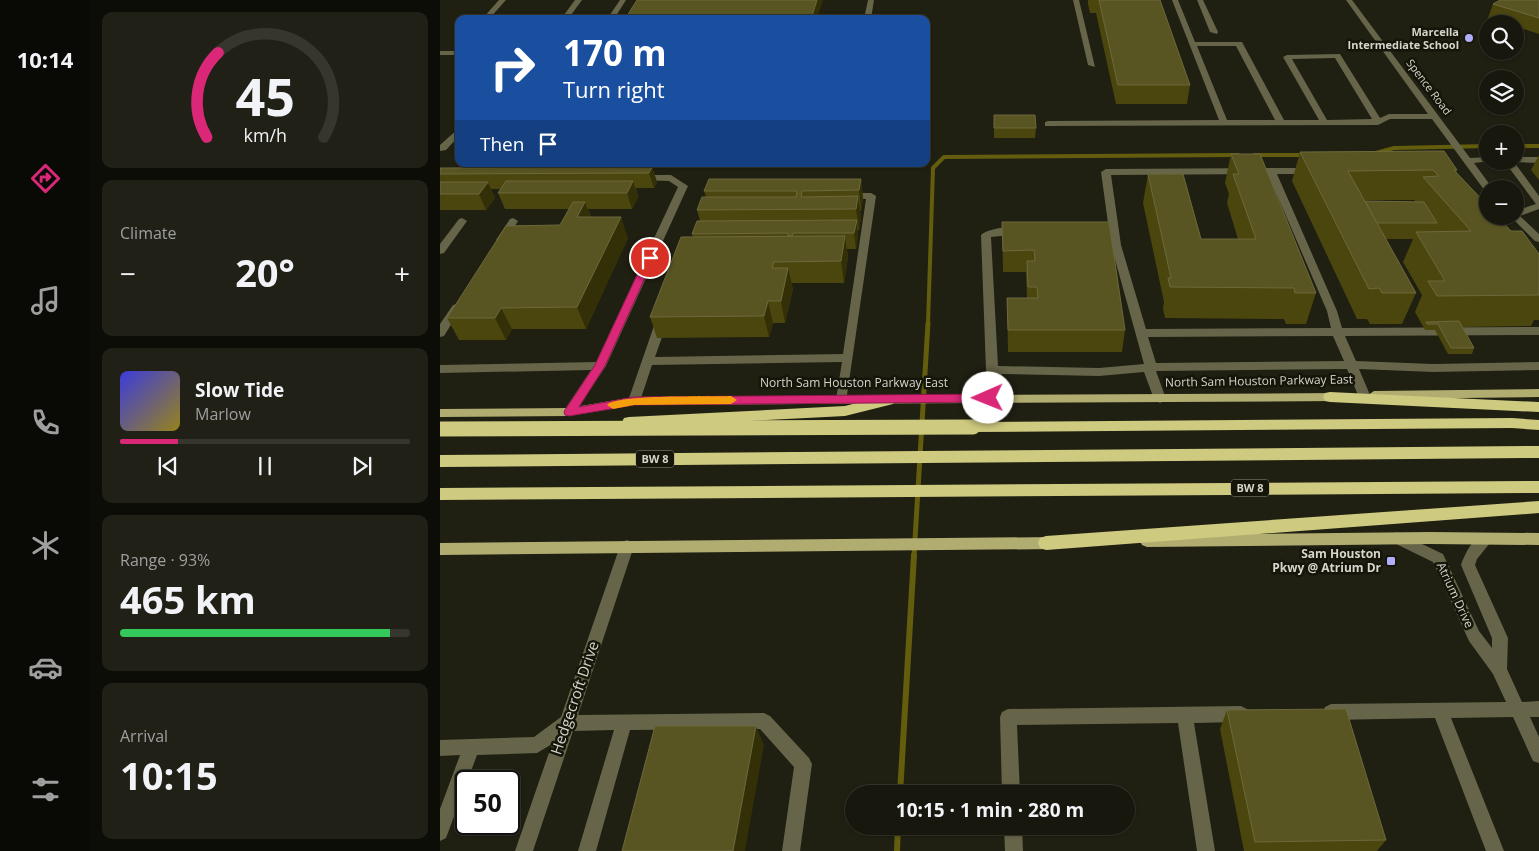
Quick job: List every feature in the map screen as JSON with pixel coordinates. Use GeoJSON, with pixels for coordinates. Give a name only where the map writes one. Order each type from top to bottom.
{"type":"FeatureCollection","features":[{"type":"Feature","properties":{"kind":"highway"},"geometry":{"type":"LineString","coordinates":[[1330,398],[1539,407]]}},
{"type":"Feature","properties":{"kind":"highway"},"geometry":{"type":"LineString","coordinates":[[440,430],[845,411],[888,400]]}},
{"type":"Feature","properties":{"kind":"highway"},"geometry":{"type":"LineString","coordinates":[[440,430],[1512,423],[1539,425]]}},
{"type":"Feature","properties":{"kind":"highway","name":"BW 8"},"geometry":{"type":"LineString","coordinates":[[440,461],[1539,452]]}},
{"type":"Feature","properties":{"kind":"highway","name":"BW 8"},"geometry":{"type":"LineString","coordinates":[[440,494],[961,489],[1539,487]]}},
{"type":"Feature","properties":{"kind":"highway"},"geometry":{"type":"LineString","coordinates":[[1046,543],[1539,507]]}},
{"type":"Feature","properties":{"kind":"main road","name":"North Sam Houston Parkway East"},"geometry":{"type":"LineString","coordinates":[[440,413],[569,412],[634,401],[1330,398],[1364,395],[1539,393]]}},
{"type":"Feature","properties":{"kind":"main road"},"geometry":{"type":"LineString","coordinates":[[440,548],[858,546],[1397,538],[1539,539]]}},
{"type":"Feature","properties":{"kind":"street"},"geometry":{"type":"LineString","coordinates":[[489,15],[503,0]]}},
{"type":"Feature","properties":{"kind":"street"},"geometry":{"type":"LineString","coordinates":[[567,15],[579,0]]}},
{"type":"Feature","properties":{"kind":"street"},"geometry":{"type":"LineString","coordinates":[[613,15],[623,0]]}},
{"type":"Feature","properties":{"kind":"street"},"geometry":{"type":"LineString","coordinates":[[868,15],[871,0]]}},
{"type":"Feature","properties":{"kind":"street"},"geometry":{"type":"LineString","coordinates":[[1076,0],[1092,65]]}},
{"type":"Feature","properties":{"kind":"street"},"geometry":{"type":"LineString","coordinates":[[1175,0],[1224,123]]}},
{"type":"Feature","properties":{"kind":"street"},"geometry":{"type":"LineString","coordinates":[[1200,0],[1214,32]]}},
{"type":"Feature","properties":{"kind":"street","name":"Spence Road"},"geometry":{"type":"LineString","coordinates":[[1349,0],[1482,180]]}},
{"type":"Feature","properties":{"kind":"street"},"geometry":{"type":"LineString","coordinates":[[1192,44],[1239,44],[1281,123]]}},
{"type":"Feature","properties":{"kind":"street"},"geometry":{"type":"LineString","coordinates":[[440,47],[455,50]]}},
{"type":"Feature","properties":{"kind":"street"},"geometry":{"type":"LineString","coordinates":[[440,53],[455,50]]}},
{"type":"Feature","properties":{"kind":"street"},"geometry":{"type":"LineString","coordinates":[[1324,122],[1287,57],[1337,56],[1378,122]]}},
{"type":"Feature","properties":{"kind":"street"},"geometry":{"type":"LineString","coordinates":[[1048,124],[1378,122],[1389,117],[1435,116]]}},
{"type":"Feature","properties":{"kind":"street"},"geometry":{"type":"LineString","coordinates":[[440,148],[443,148],[455,135]]}},
{"type":"Feature","properties":{"kind":"street"},"geometry":{"type":"LineString","coordinates":[[1466,158],[1479,159]]}},
{"type":"Feature","properties":{"kind":"street"},"geometry":{"type":"LineString","coordinates":[[1524,160],[1539,160]]}},
{"type":"Feature","properties":{"kind":"street"},"geometry":{"type":"LineString","coordinates":[[1514,170],[1539,204],[1524,211]]}},
{"type":"Feature","properties":{"kind":"street"},"geometry":{"type":"LineString","coordinates":[[1271,171],[1332,310],[1337,331],[1364,395]]}},
{"type":"Feature","properties":{"kind":"street"},"geometry":{"type":"LineString","coordinates":[[1160,399],[1150,373],[1151,367],[1116,245],[1106,172],[1322,171]]}},
{"type":"Feature","properties":{"kind":"street"},"geometry":{"type":"LineString","coordinates":[[569,412],[600,366],[683,186],[671,178],[633,178]]}},
{"type":"Feature","properties":{"kind":"street"},"geometry":{"type":"LineString","coordinates":[[832,196],[871,196],[842,399]]}},
{"type":"Feature","properties":{"kind":"street"},"geometry":{"type":"LineString","coordinates":[[440,251],[462,221]]}},
{"type":"Feature","properties":{"kind":"street"},"geometry":{"type":"LineString","coordinates":[[497,246],[513,221]]}},
{"type":"Feature","properties":{"kind":"street"},"geometry":{"type":"LineString","coordinates":[[1524,224],[1539,239]]}},
{"type":"Feature","properties":{"kind":"street"},"geometry":{"type":"LineString","coordinates":[[1002,398],[1001,382],[992,370],[986,235],[994,232],[1035,231]]}},
{"type":"Feature","properties":{"kind":"street"},"geometry":{"type":"LineString","coordinates":[[440,333],[461,302]]}},
{"type":"Feature","properties":{"kind":"street"},"geometry":{"type":"LineString","coordinates":[[634,401],[666,308]]}},
{"type":"Feature","properties":{"kind":"street"},"geometry":{"type":"LineString","coordinates":[[1141,333],[1539,331]]}},
{"type":"Feature","properties":{"kind":"street"},"geometry":{"type":"LineString","coordinates":[[648,361],[848,358]]}},
{"type":"Feature","properties":{"kind":"street"},"geometry":{"type":"LineString","coordinates":[[992,370],[1099,372],[1151,367],[1352,365],[1433,368],[1539,366]]}},
{"type":"Feature","properties":{"kind":"street"},"geometry":{"type":"LineString","coordinates":[[440,369],[600,366]]}},
{"type":"Feature","properties":{"kind":"street","name":"Atrium Drive"},"geometry":{"type":"LineString","coordinates":[[1397,538],[1438,558],[1474,636],[1499,669],[1539,755]]}},
{"type":"Feature","properties":{"kind":"street","name":"Atrium Drive"},"geometry":{"type":"LineString","coordinates":[[1487,538],[1471,556],[1468,565],[1500,638],[1499,669]]}},
{"type":"Feature","properties":{"kind":"street","name":"Hedgecroft Drive"},"geometry":{"type":"LineString","coordinates":[[524,851],[627,546]]}},
{"type":"Feature","properties":{"kind":"street"},"geometry":{"type":"LineString","coordinates":[[1312,713],[1539,709]]}},
{"type":"Feature","properties":{"kind":"street"},"geometry":{"type":"LineString","coordinates":[[1440,710],[1495,851]]}},
{"type":"Feature","properties":{"kind":"street"},"geometry":{"type":"LineString","coordinates":[[1011,785],[1008,717],[1254,714]]}},
{"type":"Feature","properties":{"kind":"street"},"geometry":{"type":"LineString","coordinates":[[1185,715],[1206,851]]}},
{"type":"Feature","properties":{"kind":"street"},"geometry":{"type":"LineString","coordinates":[[440,748],[537,745],[566,723],[764,721],[803,764],[791,851]]}},
{"type":"Feature","properties":{"kind":"street"},"geometry":{"type":"LineString","coordinates":[[587,851],[624,723]]}},
{"type":"Feature","properties":{"kind":"street"},"geometry":{"type":"LineString","coordinates":[[441,825],[472,747]]}},
{"type":"Feature","properties":{"kind":"street"},"geometry":{"type":"LineString","coordinates":[[1013,835],[1014,851]]}},
{"type":"Feature","properties":{"kind":"building"},"geometry":{"type":"Polygon","coordinates":[[[637,0],[817,0],[812,15],[628,15],[637,0]]]}},
{"type":"Feature","properties":{"kind":"building"},"geometry":{"type":"Polygon","coordinates":[[[1099,0],[1160,0],[1190,85],[1118,85],[1099,0]]]}},
{"type":"Feature","properties":{"kind":"building"},"geometry":{"type":"Polygon","coordinates":[[[1500,0],[1539,0],[1539,18],[1493,4],[1500,0]]]}},
{"type":"Feature","properties":{"kind":"building"},"geometry":{"type":"Polygon","coordinates":[[[994,115],[1035,115],[1036,128],[994,128],[994,115]]]}},
{"type":"Feature","properties":{"kind":"building"},"geometry":{"type":"Polygon","coordinates":[[[1444,151],[1457,170],[1454,170],[1479,196],[1479,225],[1505,225],[1511,231],[1522,231],[1539,254],[1539,295],[1437,296],[1428,281],[1445,281],[1416,232],[1471,231],[1423,177],[1439,176],[1433,170],[1348,171],[1416,293],[1382,293],[1379,288],[1369,289],[1300,152],[1444,151]]]}},
{"type":"Feature","properties":{"kind":"building"},"geometry":{"type":"Polygon","coordinates":[[[1231,154],[1260,154],[1316,293],[1295,293],[1294,288],[1170,287],[1168,278],[1171,278],[1148,174],[1183,174],[1201,239],[1256,239],[1233,174],[1239,174],[1231,154]]]}},
{"type":"Feature","properties":{"kind":"building"},"geometry":{"type":"Polygon","coordinates":[[[652,167],[649,173],[440,174],[440,168],[652,167]]]}},
{"type":"Feature","properties":{"kind":"building"},"geometry":{"type":"Polygon","coordinates":[[[709,179],[861,179],[859,190],[802,191],[801,197],[858,196],[856,209],[697,210],[702,197],[796,197],[797,191],[704,191],[709,179]]]}},
{"type":"Feature","properties":{"kind":"building"},"geometry":{"type":"Polygon","coordinates":[[[506,181],[633,181],[627,193],[498,193],[506,181]]]}},
{"type":"Feature","properties":{"kind":"building"},"geometry":{"type":"Polygon","coordinates":[[[440,182],[488,182],[479,194],[440,194],[440,182]]]}},
{"type":"Feature","properties":{"kind":"building"},"geometry":{"type":"Polygon","coordinates":[[[1365,201],[1424,202],[1437,223],[1377,223],[1365,201]]]}},
{"type":"Feature","properties":{"kind":"building"},"geometry":{"type":"Polygon","coordinates":[[[573,202],[585,202],[577,217],[621,217],[577,307],[501,308],[495,318],[447,318],[506,226],[560,225],[573,202]]]}},
{"type":"Feature","properties":{"kind":"building"},"geometry":{"type":"Polygon","coordinates":[[[857,220],[854,233],[793,233],[792,236],[788,236],[788,233],[692,234],[697,221],[857,220]]]}},
{"type":"Feature","properties":{"kind":"building"},"geometry":{"type":"Polygon","coordinates":[[[1002,222],[1109,222],[1125,330],[1008,330],[1007,298],[1038,298],[1037,287],[1028,287],[1027,261],[1035,261],[1034,250],[1003,251],[1002,222]]]}},
{"type":"Feature","properties":{"kind":"building"},"geometry":{"type":"Polygon","coordinates":[[[845,236],[841,261],[774,262],[772,268],[788,268],[781,301],[768,301],[764,316],[650,317],[681,237],[845,236]]]}},
{"type":"Feature","properties":{"kind":"building"},"geometry":{"type":"Polygon","coordinates":[[[1459,321],[1474,348],[1451,348],[1438,324],[1427,324],[1426,322],[1459,321]]]}},
{"type":"Feature","properties":{"kind":"building"},"geometry":{"type":"Polygon","coordinates":[[[1346,709],[1386,840],[1255,842],[1227,710],[1346,709]]]}},
{"type":"Feature","properties":{"kind":"building"},"geometry":{"type":"Polygon","coordinates":[[[655,726],[756,726],[733,851],[622,851],[655,726]]]}},
{"type":"Feature","properties":{"kind":"waterway"},"geometry":{"type":"LineString","coordinates":[[1376,153],[1394,148],[1479,146]]}},
{"type":"Feature","properties":{"kind":"waterway"},"geometry":{"type":"LineString","coordinates":[[1524,146],[1539,146]]}},
{"type":"Feature","properties":{"kind":"waterway"},"geometry":{"type":"LineString","coordinates":[[928,324],[933,168],[944,157],[1238,155]]}},
{"type":"Feature","properties":{"kind":"waterway"},"geometry":{"type":"LineString","coordinates":[[1254,155],[1305,155]]}},
{"type":"Feature","properties":{"kind":"waterway"},"geometry":{"type":"LineString","coordinates":[[914,556],[928,323]]}},
{"type":"Feature","properties":{"kind":"waterway"},"geometry":{"type":"LineString","coordinates":[[901,785],[914,555]]}},
{"type":"Feature","properties":{"kind":"waterway"},"geometry":{"type":"LineString","coordinates":[[897,851],[898,835]]}},
{"type":"Feature","properties":{"kind":"slow traffic"},"geometry":{"type":"LineString","coordinates":[[613,405],[634,401],[731,400]]}},
{"type":"Feature","properties":{"kind":"place","name":"Marcella Intermediate School"},"geometry":{"type":"Point","coordinates":[1469,38]}},
{"type":"Feature","properties":{"kind":"place","name":"Sam Houston Pkwy @ Atrium Dr"},"geometry":{"type":"Point","coordinates":[1391,561]}},
{"type":"Feature","properties":{"kind":"route"},"geometry":{"type":"LineString","coordinates":[[650,258],[600,366],[569,412],[634,401],[988,398]]}}]}
